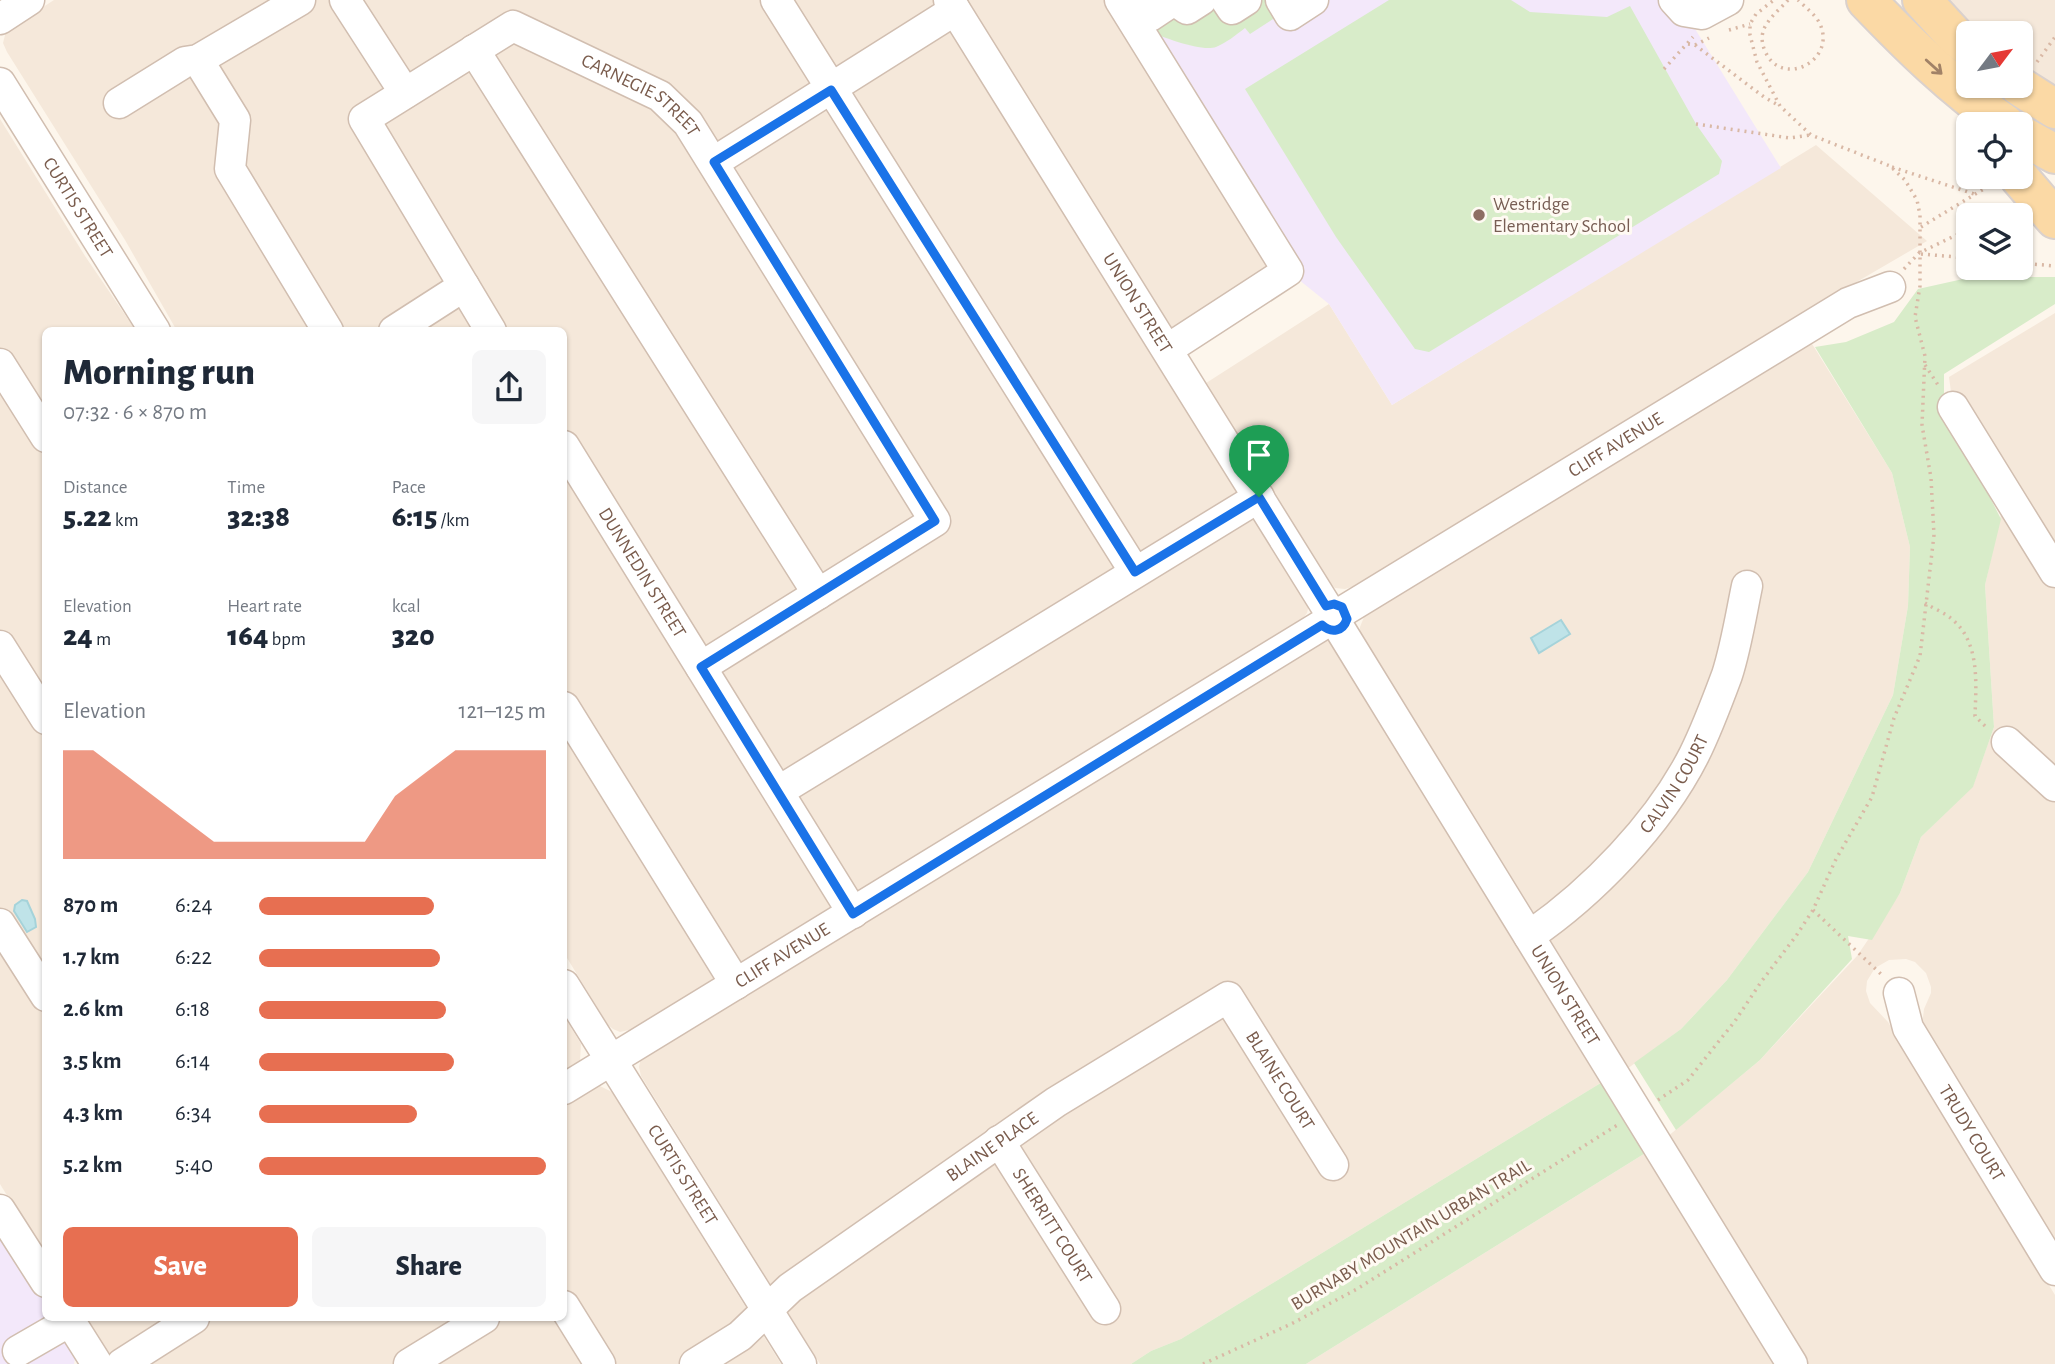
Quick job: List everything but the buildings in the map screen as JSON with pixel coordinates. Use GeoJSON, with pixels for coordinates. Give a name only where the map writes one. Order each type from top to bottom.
{"type":"FeatureCollection","features":[{"type":"Feature","properties":{"kind":"main road"},"geometry":{"type":"LineString","coordinates":[[1866,0],[1981,112]]}},
{"type":"Feature","properties":{"kind":"main road"},"geometry":{"type":"LineString","coordinates":[[1922,0],[1956,37]]}},
{"type":"Feature","properties":{"kind":"main road"},"geometry":{"type":"LineString","coordinates":[[2034,85],[2055,109]]}},
{"type":"Feature","properties":{"kind":"main road"},"geometry":{"type":"LineString","coordinates":[[2033,142],[2055,155]]}},
{"type":"Feature","properties":{"kind":"main road"},"geometry":{"type":"LineString","coordinates":[[2021,189],[2055,219]]}},
{"type":"Feature","properties":{"kind":"street"},"geometry":{"type":"LineString","coordinates":[[0,19],[29,0]]}},
{"type":"Feature","properties":{"kind":"street"},"geometry":{"type":"LineString","coordinates":[[119,103],[185,62],[198,60],[299,0]]}},
{"type":"Feature","properties":{"kind":"street"},"geometry":{"type":"LineString","coordinates":[[345,0],[405,93]]}},
{"type":"Feature","properties":{"kind":"street"},"geometry":{"type":"LineString","coordinates":[[776,0],[1135,572]]}},
{"type":"Feature","properties":{"kind":"street"},"geometry":{"type":"LineString","coordinates":[[1120,0],[1288,271],[1168,349]]}},
{"type":"Feature","properties":{"kind":"street"},"geometry":{"type":"LineString","coordinates":[[1161,0],[1146,9],[1150,16],[1174,0],[1187,9],[1201,0]]}},
{"type":"Feature","properties":{"kind":"street"},"geometry":{"type":"LineString","coordinates":[[1226,0],[1232,9],[1246,0]]}},
{"type":"Feature","properties":{"kind":"street"},"geometry":{"type":"LineString","coordinates":[[1281,0],[1290,15],[1313,0]]}},
{"type":"Feature","properties":{"kind":"street"},"geometry":{"type":"LineString","coordinates":[[1674,0],[1684,11],[1702,14],[1728,0]]}},
{"type":"Feature","properties":{"kind":"street"},"geometry":{"type":"LineString","coordinates":[[714,162],[831,90],[952,5]]}},
{"type":"Feature","properties":{"kind":"street","name":"UNION STREET"},"geometry":{"type":"LineString","coordinates":[[952,5],[1168,349],[1792,1364]]}},
{"type":"Feature","properties":{"kind":"street","name":"CARNEGIE STREET"},"geometry":{"type":"LineString","coordinates":[[474,50],[513,26],[660,96],[688,123],[714,162],[935,521],[818,594]]}},
{"type":"Feature","properties":{"kind":"street"},"geometry":{"type":"LineString","coordinates":[[489,327],[364,119],[474,50],[818,594],[701,667]]}},
{"type":"Feature","properties":{"kind":"street"},"geometry":{"type":"LineString","coordinates":[[198,60],[235,120],[230,169],[326,327]]}},
{"type":"Feature","properties":{"kind":"street","name":"CURTIS STREET"},"geometry":{"type":"LineString","coordinates":[[0,83],[152,327]]}},
{"type":"Feature","properties":{"kind":"street"},"geometry":{"type":"LineString","coordinates":[[400,327],[464,286]]}},
{"type":"Feature","properties":{"kind":"street","name":"CLIFF AVENUE"},"geometry":{"type":"LineString","coordinates":[[567,1087],[1848,303],[1890,287]]}},
{"type":"Feature","properties":{"kind":"street"},"geometry":{"type":"LineString","coordinates":[[0,364],[42,431]]}},
{"type":"Feature","properties":{"kind":"street"},"geometry":{"type":"LineString","coordinates":[[1953,407],[2055,572]]}},
{"type":"Feature","properties":{"kind":"street","name":"DUNNEDIN STREET"},"geometry":{"type":"LineString","coordinates":[[567,451],[853,914]]}},
{"type":"Feature","properties":{"kind":"street"},"geometry":{"type":"LineString","coordinates":[[779,791],[1259,497]]}},
{"type":"Feature","properties":{"kind":"street","name":"CALVIN COURT"},"geometry":{"type":"LineString","coordinates":[[1529,936],[1575,902],[1625,852],[1648,824],[1694,756],[1728,672],[1747,586]]}},
{"type":"Feature","properties":{"kind":"street"},"geometry":{"type":"LineString","coordinates":[[0,646],[42,713]]}},
{"type":"Feature","properties":{"kind":"street"},"geometry":{"type":"LineString","coordinates":[[567,712],[736,984]]}},
{"type":"Feature","properties":{"kind":"street"},"geometry":{"type":"LineString","coordinates":[[2007,742],[2055,786]]}},
{"type":"Feature","properties":{"kind":"street"},"geometry":{"type":"LineString","coordinates":[[0,924],[42,990]]}},
{"type":"Feature","properties":{"kind":"street","name":"CURTIS STREET"},"geometry":{"type":"LineString","coordinates":[[567,990],[801,1364]]}},
{"type":"Feature","properties":{"kind":"street","name":"TRUDY COURT"},"geometry":{"type":"LineString","coordinates":[[1899,993],[1908,1028],[2055,1270]]}},
{"type":"Feature","properties":{"kind":"street","name":"BLAINE PLACE"},"geometry":{"type":"LineString","coordinates":[[695,1364],[740,1336],[790,1288],[999,1141],[1056,1102],[1228,997]]}},
{"type":"Feature","properties":{"kind":"street","name":"BLAINE COURT"},"geometry":{"type":"LineString","coordinates":[[1228,997],[1333,1165]]}},
{"type":"Feature","properties":{"kind":"street","name":"SHERRITT COURT"},"geometry":{"type":"LineString","coordinates":[[999,1141],[1105,1309]]}},
{"type":"Feature","properties":{"kind":"street"},"geometry":{"type":"LineString","coordinates":[[0,1210],[42,1276]]}},
{"type":"Feature","properties":{"kind":"street"},"geometry":{"type":"LineString","coordinates":[[567,1311],[600,1364]]}},
{"type":"Feature","properties":{"kind":"street"},"geometry":{"type":"LineString","coordinates":[[18,1351],[67,1321]]}},
{"type":"Feature","properties":{"kind":"street"},"geometry":{"type":"LineString","coordinates":[[70,1321],[97,1364]]}},
{"type":"Feature","properties":{"kind":"street"},"geometry":{"type":"LineString","coordinates":[[122,1364],[189,1321]]}},
{"type":"Feature","properties":{"kind":"street"},"geometry":{"type":"LineString","coordinates":[[409,1364],[479,1321]]}},
{"type":"Feature","properties":{"kind":"path"},"geometry":{"type":"LineString","coordinates":[[1774,0],[1756,14],[1750,24],[1750,35],[1757,62],[1780,106]]}},
{"type":"Feature","properties":{"kind":"path"},"geometry":{"type":"LineString","coordinates":[[1788,0],[1765,26],[1762,35],[1765,53],[1772,62],[1790,70],[1809,65],[1821,51],[1823,39],[1821,25],[1798,0]]}},
{"type":"Feature","properties":{"kind":"path"},"geometry":{"type":"LineString","coordinates":[[1664,69],[1703,25],[1702,14]]}},
{"type":"Feature","properties":{"kind":"path"},"geometry":{"type":"LineString","coordinates":[[2034,65],[2055,37]]}},
{"type":"Feature","properties":{"kind":"path"},"geometry":{"type":"LineString","coordinates":[[1688,44],[1695,45],[1780,106],[1811,135],[1890,166],[1974,194]]}},
{"type":"Feature","properties":{"kind":"path"},"geometry":{"type":"LineString","coordinates":[[1696,124],[1790,138],[1811,135]]}},
{"type":"Feature","properties":{"kind":"path"},"geometry":{"type":"LineString","coordinates":[[1650,1105],[1688,1080],[1735,1021],[1813,910],[1836,859],[1872,797],[1894,718],[1920,656],[1934,535],[1931,478],[1922,425],[1925,356],[1915,317],[1920,286],[1919,228],[1917,200],[1905,180],[1890,166]]}},
{"type":"Feature","properties":{"kind":"path"},"geometry":{"type":"LineString","coordinates":[[1919,228],[1985,189]]}},
{"type":"Feature","properties":{"kind":"path"},"geometry":{"type":"LineString","coordinates":[[1919,253],[1956,235]]}},
{"type":"Feature","properties":{"kind":"path"},"geometry":{"type":"LineString","coordinates":[[1919,253],[1956,257]]}},
{"type":"Feature","properties":{"kind":"path"},"geometry":{"type":"LineString","coordinates":[[2033,264],[2055,266]]}},
{"type":"Feature","properties":{"kind":"path"},"geometry":{"type":"LineString","coordinates":[[1925,603],[1954,620],[1962,630],[1976,673],[1975,716],[2007,742]]}},
{"type":"Feature","properties":{"kind":"path"},"geometry":{"type":"LineString","coordinates":[[1813,910],[1899,993]]}},
{"type":"Feature","properties":{"kind":"path","name":"BURNABY MOUNTAIN URBAN TRAIL"},"geometry":{"type":"LineString","coordinates":[[1203,1364],[1345,1296],[1625,1120]]}},
{"type":"Feature","properties":{"kind":"shaded area"},"geometry":{"type":"Polygon","coordinates":[[[54,0],[934,0],[1309,605],[1307,613],[1300,622],[633,1029],[620,1032],[613,1029],[567,958],[567,327],[175,327],[125,240],[7,52],[3,43],[6,31],[54,0]]]}},
{"type":"Feature","properties":{"kind":"shaded area"},"geometry":{"type":"Polygon","coordinates":[[[968,0],[1120,0],[1288,271],[1178,343],[969,6],[968,0]]]}},
{"type":"Feature","properties":{"kind":"shaded area","name":"Westridge Elementary School"},"geometry":{"type":"Polygon","coordinates":[[[1120,0],[1674,0],[1684,11],[1781,168],[1392,405],[1329,304],[1288,271],[1120,0]]]}},
{"type":"Feature","properties":{"kind":"shaded area"},"geometry":{"type":"Polygon","coordinates":[[[1946,0],[2055,0],[2055,88],[2034,73],[2034,21],[1969,21],[1946,0]]]}},
{"type":"Feature","properties":{"kind":"shaded area"},"geometry":{"type":"Polygon","coordinates":[[[0,119],[85,256],[133,327],[42,327],[42,1252],[0,1184],[0,119]]]}},
{"type":"Feature","properties":{"kind":"shaded area"},"geometry":{"type":"Polygon","coordinates":[[[1816,145],[1927,241],[1374,580],[1345,589],[1335,588],[1328,582],[1203,385],[1329,304],[1392,405],[1816,145]]]}},
{"type":"Feature","properties":{"kind":"shaded area"},"geometry":{"type":"Polygon","coordinates":[[[2055,313],[2055,1246],[1922,1026],[1924,1009],[1931,993],[1926,973],[1915,962],[1906,959],[1889,960],[1875,968],[1867,981],[1866,991],[1870,1003],[1888,1022],[2055,1295],[2055,1364],[1807,1364],[1667,1137],[1760,1060],[1857,956],[1900,893],[1921,837],[1973,786],[1994,727],[1985,585],[2006,492],[1953,407],[1949,377],[2055,313]]]}},
{"type":"Feature","properties":{"kind":"shaded area"},"geometry":{"type":"Polygon","coordinates":[[[1809,339],[1892,473],[1910,547],[1908,606],[1893,695],[1808,872],[1727,980],[1681,1029],[1627,1069],[1360,633],[1360,627],[1364,617],[1375,604],[1809,339]]]}},
{"type":"Feature","properties":{"kind":"shaded area"},"geometry":{"type":"Polygon","coordinates":[[[1325,640],[1331,642],[1604,1081],[1181,1339],[1151,1351],[1131,1364],[820,1364],[641,1076],[641,1058],[1325,640]]]}},
{"type":"Feature","properties":{"kind":"shaded area"},"geometry":{"type":"Polygon","coordinates":[[[567,1021],[581,1044],[580,1061],[600,1086],[612,1092],[781,1364],[96,1364],[85,1321],[567,1321],[567,1021]]]}},
{"type":"Feature","properties":{"kind":"shaded area"},"geometry":{"type":"Polygon","coordinates":[[[1647,1152],[1777,1364],[1306,1364],[1647,1152]]]}},
{"type":"Feature","properties":{"kind":"shaded area"},"geometry":{"type":"Polygon","coordinates":[[[0,1229],[42,1297],[42,1321],[57,1321],[76,1352],[74,1364],[0,1364],[0,1229]]]}},
{"type":"Feature","properties":{"kind":"green space"},"geometry":{"type":"Polygon","coordinates":[[[1174,0],[1281,0],[1287,10],[1250,34],[1245,28],[1216,47],[1202,48],[1151,32],[1174,0]]]}},
{"type":"Feature","properties":{"kind":"green space","name":"Westridge Elementary School"},"geometry":{"type":"Polygon","coordinates":[[[1389,0],[1511,0],[1530,12],[1607,17],[1630,6],[1696,124],[1722,161],[1719,174],[1429,352],[1415,349],[1336,237],[1245,89],[1389,0]]]}},
{"type":"Feature","properties":{"kind":"green space"},"geometry":{"type":"Polygon","coordinates":[[[2033,277],[2055,277],[2055,304],[1944,374],[1944,403],[2001,519],[1985,585],[1994,727],[1973,787],[1921,837],[1900,893],[1872,940],[1848,936],[1852,959],[1760,1060],[1676,1130],[1634,1063],[1681,1029],[1727,980],[1808,872],[1893,695],[1908,606],[1910,547],[1892,473],[1815,347],[1846,342],[1894,322],[1918,289],[1958,280],[2033,280],[2033,277]]]}},
{"type":"Feature","properties":{"kind":"green space"},"geometry":{"type":"Polygon","coordinates":[[[1604,1081],[1647,1152],[1306,1364],[1131,1364],[1151,1351],[1181,1339],[1604,1081]]]}},
{"type":"Feature","properties":{"kind":"water"},"geometry":{"type":"Polygon","coordinates":[[[1561,620],[1570,634],[1539,653],[1531,638],[1561,620]]]}},
{"type":"Feature","properties":{"kind":"water"},"geometry":{"type":"Polygon","coordinates":[[[22,900],[27,901],[35,919],[36,927],[27,932],[14,911],[15,905],[22,900]]]}},
{"type":"Feature","properties":{"kind":"place","name":"Westridge Elementary School"},"geometry":{"type":"Point","coordinates":[1479,215]}},
{"type":"Feature","properties":{"kind":"route"},"geometry":{"type":"LineString","coordinates":[[831,90],[1135,572],[1259,497],[1326,606],[1334,604],[1345,610],[1347,619],[1343,626],[1332,631],[1322,625],[853,914],[701,667],[935,521],[714,162],[831,90]]}}]}
